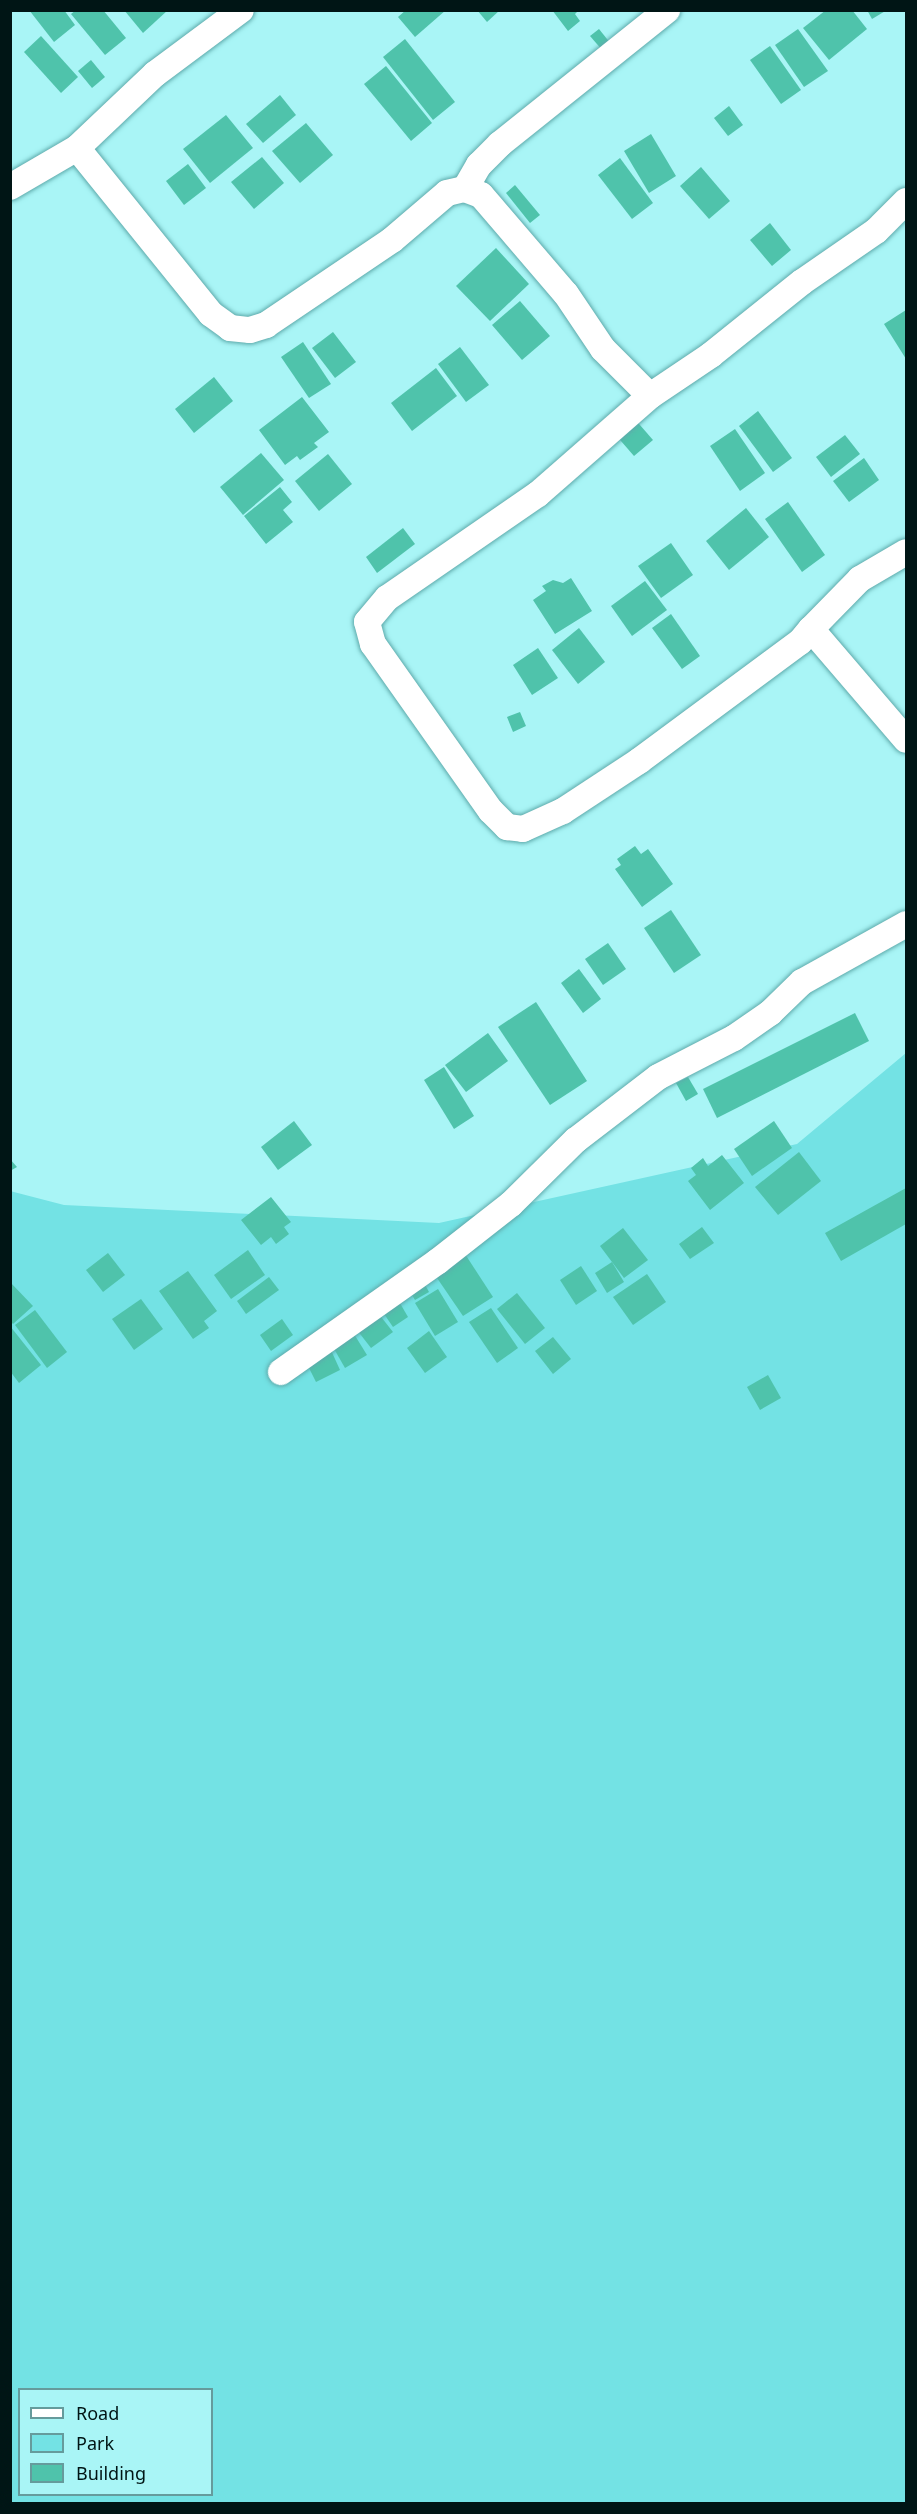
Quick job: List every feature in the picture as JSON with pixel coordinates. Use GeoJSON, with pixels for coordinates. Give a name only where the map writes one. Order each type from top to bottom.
{"type":"FeatureCollection","features":[{"type":"Feature","properties":{"kind":"street"},"geometry":{"type":"LineString","coordinates":[[10,187],[77,148],[155,74],[241,10]]}},
{"type":"Feature","properties":{"kind":"street"},"geometry":{"type":"LineString","coordinates":[[465,189],[479,165],[500,144],[667,10]]}},
{"type":"Feature","properties":{"kind":"street"},"geometry":{"type":"LineString","coordinates":[[77,148],[211,314],[230,328],[249,330],[266,325],[392,240],[447,193],[465,189],[481,195],[501,213],[566,294],[603,349],[650,396]]}},
{"type":"Feature","properties":{"kind":"street"},"geometry":{"type":"LineString","coordinates":[[906,201],[876,231],[802,282],[711,356],[650,396],[538,494],[387,598],[368,622],[373,644],[491,811],[507,827],[524,829],[563,811],[639,761],[800,642],[860,579],[906,552]]}},
{"type":"Feature","properties":{"kind":"street"},"geometry":{"type":"LineString","coordinates":[[812,629],[906,740]]}},
{"type":"Feature","properties":{"kind":"street"},"geometry":{"type":"LineString","coordinates":[[281,1372],[446,1255],[511,1204],[576,1140],[658,1077],[734,1038],[770,1013],[802,982],[906,924]]}},
{"type":"Feature","properties":{"kind":"green space"},"geometry":{"type":"Polygon","coordinates":[[[906,1053],[906,2503],[11,2503],[10,1191],[64,1205],[439,1223],[797,1144],[906,1053]]]}},
{"type":"Feature","properties":{"kind":"building"},"geometry":{"type":"Polygon","coordinates":[[[29,10],[64,10],[75,25],[54,42],[29,10]]]}},
{"type":"Feature","properties":{"kind":"building"},"geometry":{"type":"Polygon","coordinates":[[[76,10],[103,10],[126,38],[105,55],[71,14],[76,10]]]}},
{"type":"Feature","properties":{"kind":"building"},"geometry":{"type":"Polygon","coordinates":[[[124,10],[168,10],[143,33],[124,10]]]}},
{"type":"Feature","properties":{"kind":"building"},"geometry":{"type":"Polygon","coordinates":[[[406,10],[446,10],[415,37],[398,17],[406,10]]]}},
{"type":"Feature","properties":{"kind":"building"},"geometry":{"type":"Polygon","coordinates":[[[477,10],[500,10],[487,22],[477,10]]]}},
{"type":"Feature","properties":{"kind":"building"},"geometry":{"type":"Polygon","coordinates":[[[552,10],[579,10],[575,14],[580,21],[568,31],[552,10]]]}},
{"type":"Feature","properties":{"kind":"building"},"geometry":{"type":"Polygon","coordinates":[[[826,10],[852,10],[867,29],[829,60],[803,28],[826,10]]]}},
{"type":"Feature","properties":{"kind":"building"},"geometry":{"type":"Polygon","coordinates":[[[867,10],[887,10],[872,19],[867,10]]]}},
{"type":"Feature","properties":{"kind":"building"},"geometry":{"type":"Polygon","coordinates":[[[599,29],[611,44],[603,51],[590,36],[599,29]]]}},
{"type":"Feature","properties":{"kind":"building"},"geometry":{"type":"Polygon","coordinates":[[[798,29],[828,71],[804,87],[775,45],[798,29]]]}},
{"type":"Feature","properties":{"kind":"building"},"geometry":{"type":"Polygon","coordinates":[[[41,36],[78,77],[61,93],[24,52],[41,36]]]}},
{"type":"Feature","properties":{"kind":"building"},"geometry":{"type":"Polygon","coordinates":[[[405,39],[455,102],[433,120],[383,57],[405,39]]]}},
{"type":"Feature","properties":{"kind":"building"},"geometry":{"type":"Polygon","coordinates":[[[770,46],[801,90],[781,104],[750,60],[770,46]]]}},
{"type":"Feature","properties":{"kind":"building"},"geometry":{"type":"Polygon","coordinates":[[[91,60],[105,77],[92,88],[78,71],[91,60]]]}},
{"type":"Feature","properties":{"kind":"building"},"geometry":{"type":"Polygon","coordinates":[[[386,66],[432,123],[411,141],[364,84],[386,66]]]}},
{"type":"Feature","properties":{"kind":"building"},"geometry":{"type":"Polygon","coordinates":[[[280,95],[296,115],[263,143],[246,124],[280,95]]]}},
{"type":"Feature","properties":{"kind":"building"},"geometry":{"type":"Polygon","coordinates":[[[729,106],[743,125],[728,136],[714,118],[729,106]]]}},
{"type":"Feature","properties":{"kind":"building"},"geometry":{"type":"Polygon","coordinates":[[[226,115],[253,148],[210,183],[183,149],[226,115]]]}},
{"type":"Feature","properties":{"kind":"building"},"geometry":{"type":"Polygon","coordinates":[[[306,123],[333,155],[300,183],[272,151],[306,123]]]}},
{"type":"Feature","properties":{"kind":"building"},"geometry":{"type":"Polygon","coordinates":[[[651,134],[676,176],[649,193],[624,151],[651,134]]]}},
{"type":"Feature","properties":{"kind":"building"},"geometry":{"type":"Polygon","coordinates":[[[262,157],[284,183],[254,209],[231,182],[262,157]]]}},
{"type":"Feature","properties":{"kind":"building"},"geometry":{"type":"Polygon","coordinates":[[[620,158],[653,203],[632,219],[598,175],[620,158]]]}},
{"type":"Feature","properties":{"kind":"building"},"geometry":{"type":"Polygon","coordinates":[[[188,164],[206,188],[184,205],[166,181],[188,164]]]}},
{"type":"Feature","properties":{"kind":"building"},"geometry":{"type":"Polygon","coordinates":[[[701,167],[730,201],[709,219],[680,186],[701,167]]]}},
{"type":"Feature","properties":{"kind":"building"},"geometry":{"type":"Polygon","coordinates":[[[515,185],[540,215],[530,223],[506,193],[515,185]]]}},
{"type":"Feature","properties":{"kind":"building"},"geometry":{"type":"Polygon","coordinates":[[[770,223],[791,250],[772,266],[750,240],[770,223]]]}},
{"type":"Feature","properties":{"kind":"building"},"geometry":{"type":"Polygon","coordinates":[[[496,248],[529,284],[490,321],[456,286],[496,248]]]}},
{"type":"Feature","properties":{"kind":"building"},"geometry":{"type":"Polygon","coordinates":[[[520,301],[550,336],[522,360],[492,325],[520,301]]]}},
{"type":"Feature","properties":{"kind":"building"},"geometry":{"type":"Polygon","coordinates":[[[906,310],[906,359],[884,324],[906,310]]]}},
{"type":"Feature","properties":{"kind":"building"},"geometry":{"type":"Polygon","coordinates":[[[333,332],[356,362],[335,378],[312,348],[333,332]]]}},
{"type":"Feature","properties":{"kind":"building"},"geometry":{"type":"Polygon","coordinates":[[[303,342],[331,384],[309,398],[281,357],[303,342]]]}},
{"type":"Feature","properties":{"kind":"building"},"geometry":{"type":"Polygon","coordinates":[[[460,347],[489,385],[466,402],[438,364],[460,347]]]}},
{"type":"Feature","properties":{"kind":"building"},"geometry":{"type":"Polygon","coordinates":[[[436,368],[457,396],[412,431],[391,403],[436,368]]]}},
{"type":"Feature","properties":{"kind":"building"},"geometry":{"type":"Polygon","coordinates":[[[214,377],[233,401],[194,433],[175,409],[214,377]]]}},
{"type":"Feature","properties":{"kind":"building"},"geometry":{"type":"Polygon","coordinates":[[[302,397],[329,432],[314,443],[318,447],[300,460],[297,456],[285,465],[259,430],[302,397]]]}},
{"type":"Feature","properties":{"kind":"building"},"geometry":{"type":"Polygon","coordinates":[[[758,411],[792,458],[773,472],[739,426],[758,411]]]}},
{"type":"Feature","properties":{"kind":"building"},"geometry":{"type":"Polygon","coordinates":[[[633,417],[653,440],[634,456],[614,433],[633,417]]]}},
{"type":"Feature","properties":{"kind":"building"},"geometry":{"type":"Polygon","coordinates":[[[735,429],[765,473],[740,491],[710,446],[735,429]]]}},
{"type":"Feature","properties":{"kind":"building"},"geometry":{"type":"Polygon","coordinates":[[[845,435],[860,454],[831,477],[816,457],[845,435]]]}},
{"type":"Feature","properties":{"kind":"building"},"geometry":{"type":"Polygon","coordinates":[[[261,453],[284,480],[243,515],[220,487],[261,453]]]}},
{"type":"Feature","properties":{"kind":"building"},"geometry":{"type":"Polygon","coordinates":[[[328,454],[352,484],[319,511],[295,481],[328,454]]]}},
{"type":"Feature","properties":{"kind":"building"},"geometry":{"type":"Polygon","coordinates":[[[864,458],[879,480],[849,502],[833,481],[864,458]]]}},
{"type":"Feature","properties":{"kind":"building"},"geometry":{"type":"Polygon","coordinates":[[[280,487],[292,502],[283,510],[293,522],[266,544],[244,516],[280,487]]]}},
{"type":"Feature","properties":{"kind":"building"},"geometry":{"type":"Polygon","coordinates":[[[788,502],[825,555],[802,572],[765,519],[788,502]]]}},
{"type":"Feature","properties":{"kind":"building"},"geometry":{"type":"Polygon","coordinates":[[[746,508],[769,537],[729,570],[706,541],[746,508]]]}},
{"type":"Feature","properties":{"kind":"building"},"geometry":{"type":"Polygon","coordinates":[[[403,528],[415,544],[377,573],[366,557],[403,528]]]}},
{"type":"Feature","properties":{"kind":"building"},"geometry":{"type":"Polygon","coordinates":[[[671,543],[693,575],[661,598],[638,566],[671,543]]]}},
{"type":"Feature","properties":{"kind":"building"},"geometry":{"type":"Polygon","coordinates":[[[571,578],[592,611],[555,634],[533,600],[546,591],[542,586],[553,580],[563,583],[571,578]]]}},
{"type":"Feature","properties":{"kind":"building"},"geometry":{"type":"Polygon","coordinates":[[[645,581],[667,610],[632,636],[611,606],[645,581]]]}},
{"type":"Feature","properties":{"kind":"building"},"geometry":{"type":"Polygon","coordinates":[[[671,614],[700,656],[682,669],[652,628],[671,614]]]}},
{"type":"Feature","properties":{"kind":"building"},"geometry":{"type":"Polygon","coordinates":[[[579,628],[605,662],[578,684],[552,650],[579,628]]]}},
{"type":"Feature","properties":{"kind":"building"},"geometry":{"type":"Polygon","coordinates":[[[538,648],[558,678],[532,695],[513,665],[538,648]]]}},
{"type":"Feature","properties":{"kind":"building"},"geometry":{"type":"Polygon","coordinates":[[[520,712],[526,726],[513,732],[507,717],[520,712]]]}},
{"type":"Feature","properties":{"kind":"building"},"geometry":{"type":"Polygon","coordinates":[[[635,846],[641,854],[648,849],[673,884],[642,907],[615,869],[621,865],[617,859],[635,846]]]}},
{"type":"Feature","properties":{"kind":"building"},"geometry":{"type":"Polygon","coordinates":[[[671,910],[701,955],[674,973],[644,928],[671,910]]]}},
{"type":"Feature","properties":{"kind":"building"},"geometry":{"type":"Polygon","coordinates":[[[608,943],[626,969],[603,985],[585,959],[608,943]]]}},
{"type":"Feature","properties":{"kind":"building"},"geometry":{"type":"Polygon","coordinates":[[[579,969],[601,999],[583,1013],[561,983],[579,969]]]}},
{"type":"Feature","properties":{"kind":"building"},"geometry":{"type":"Polygon","coordinates":[[[536,1002],[587,1081],[550,1105],[498,1027],[536,1002]]]}},
{"type":"Feature","properties":{"kind":"building"},"geometry":{"type":"Polygon","coordinates":[[[855,1013],[869,1041],[717,1118],[703,1089],[855,1013]]]}},
{"type":"Feature","properties":{"kind":"building"},"geometry":{"type":"Polygon","coordinates":[[[488,1033],[508,1061],[466,1092],[445,1065],[488,1033]]]}},
{"type":"Feature","properties":{"kind":"building"},"geometry":{"type":"Polygon","coordinates":[[[444,1067],[474,1116],[454,1129],[424,1080],[444,1067]]]}},
{"type":"Feature","properties":{"kind":"building"},"geometry":{"type":"Polygon","coordinates":[[[688,1077],[698,1094],[686,1101],[676,1083],[688,1077]]]}},
{"type":"Feature","properties":{"kind":"building"},"geometry":{"type":"Polygon","coordinates":[[[294,1121],[312,1145],[278,1170],[261,1147],[294,1121]]]}},
{"type":"Feature","properties":{"kind":"building"},"geometry":{"type":"Polygon","coordinates":[[[774,1121],[792,1148],[752,1176],[734,1149],[774,1121]]]}},
{"type":"Feature","properties":{"kind":"building"},"geometry":{"type":"Polygon","coordinates":[[[799,1152],[821,1181],[778,1215],[755,1187],[799,1152]]]}},
{"type":"Feature","properties":{"kind":"building"},"geometry":{"type":"Polygon","coordinates":[[[722,1155],[744,1183],[710,1210],[688,1181],[696,1175],[691,1168],[703,1158],[708,1166],[722,1155]]]}},
{"type":"Feature","properties":{"kind":"building"},"geometry":{"type":"Polygon","coordinates":[[[10,1159],[17,1167],[10,1171],[10,1159]]]}},
{"type":"Feature","properties":{"kind":"building"},"geometry":{"type":"Polygon","coordinates":[[[906,1188],[906,1224],[841,1261],[825,1233],[906,1188]]]}},
{"type":"Feature","properties":{"kind":"building"},"geometry":{"type":"Polygon","coordinates":[[[271,1197],[291,1222],[284,1227],[289,1234],[276,1244],[271,1237],[261,1245],[241,1220],[271,1197]]]}},
{"type":"Feature","properties":{"kind":"building"},"geometry":{"type":"Polygon","coordinates":[[[702,1227],[714,1243],[690,1259],[679,1244],[702,1227]]]}},
{"type":"Feature","properties":{"kind":"building"},"geometry":{"type":"Polygon","coordinates":[[[623,1228],[648,1260],[624,1278],[600,1246],[623,1228]]]}},
{"type":"Feature","properties":{"kind":"building"},"geometry":{"type":"Polygon","coordinates":[[[248,1250],[265,1275],[231,1299],[214,1275],[248,1250]]]}},
{"type":"Feature","properties":{"kind":"building"},"geometry":{"type":"Polygon","coordinates":[[[108,1253],[125,1275],[103,1292],[86,1270],[108,1253]]]}},
{"type":"Feature","properties":{"kind":"building"},"geometry":{"type":"Polygon","coordinates":[[[465,1254],[493,1297],[463,1316],[435,1275],[465,1254]]]}},
{"type":"Feature","properties":{"kind":"building"},"geometry":{"type":"Polygon","coordinates":[[[612,1262],[624,1282],[607,1293],[595,1273],[612,1262]]]}},
{"type":"Feature","properties":{"kind":"building"},"geometry":{"type":"Polygon","coordinates":[[[581,1266],[597,1291],[576,1305],[560,1280],[581,1266]]]}},
{"type":"Feature","properties":{"kind":"building"},"geometry":{"type":"Polygon","coordinates":[[[188,1271],[217,1311],[204,1321],[209,1328],[193,1339],[159,1291],[188,1271]]]}},
{"type":"Feature","properties":{"kind":"building"},"geometry":{"type":"Polygon","coordinates":[[[647,1274],[666,1302],[633,1325],[613,1297],[647,1274]]]}},
{"type":"Feature","properties":{"kind":"building"},"geometry":{"type":"Polygon","coordinates":[[[269,1277],[279,1290],[246,1314],[237,1301],[269,1277]]]}},
{"type":"Feature","properties":{"kind":"building"},"geometry":{"type":"Polygon","coordinates":[[[423,1281],[429,1292],[415,1300],[409,1290],[423,1281]]]}},
{"type":"Feature","properties":{"kind":"building"},"geometry":{"type":"Polygon","coordinates":[[[10,1282],[33,1306],[13,1324],[10,1321],[10,1282]]]}},
{"type":"Feature","properties":{"kind":"building"},"geometry":{"type":"Polygon","coordinates":[[[438,1289],[458,1322],[435,1336],[415,1303],[438,1289]]]}},
{"type":"Feature","properties":{"kind":"building"},"geometry":{"type":"Polygon","coordinates":[[[517,1293],[545,1328],[525,1344],[497,1309],[517,1293]]]}},
{"type":"Feature","properties":{"kind":"building"},"geometry":{"type":"Polygon","coordinates":[[[397,1298],[408,1317],[393,1327],[380,1308],[397,1298]]]}},
{"type":"Feature","properties":{"kind":"building"},"geometry":{"type":"Polygon","coordinates":[[[141,1299],[163,1329],[134,1350],[112,1319],[141,1299]]]}},
{"type":"Feature","properties":{"kind":"building"},"geometry":{"type":"Polygon","coordinates":[[[491,1308],[518,1348],[497,1363],[469,1322],[491,1308]]]}},
{"type":"Feature","properties":{"kind":"building"},"geometry":{"type":"Polygon","coordinates":[[[35,1310],[67,1352],[47,1368],[15,1325],[35,1310]]]}},
{"type":"Feature","properties":{"kind":"building"},"geometry":{"type":"Polygon","coordinates":[[[378,1313],[393,1332],[371,1348],[357,1330],[378,1313]]]}},
{"type":"Feature","properties":{"kind":"building"},"geometry":{"type":"Polygon","coordinates":[[[282,1319],[293,1335],[271,1351],[260,1335],[282,1319]]]}},
{"type":"Feature","properties":{"kind":"building"},"geometry":{"type":"Polygon","coordinates":[[[10,1326],[41,1365],[19,1383],[10,1371],[10,1326]]]}},
{"type":"Feature","properties":{"kind":"building"},"geometry":{"type":"Polygon","coordinates":[[[429,1331],[447,1357],[425,1373],[407,1348],[429,1331]]]}},
{"type":"Feature","properties":{"kind":"building"},"geometry":{"type":"Polygon","coordinates":[[[354,1334],[367,1355],[345,1368],[333,1347],[354,1334]]]}},
{"type":"Feature","properties":{"kind":"building"},"geometry":{"type":"Polygon","coordinates":[[[553,1337],[571,1359],[553,1374],[535,1351],[553,1337]]]}},
{"type":"Feature","properties":{"kind":"building"},"geometry":{"type":"Polygon","coordinates":[[[330,1348],[340,1370],[316,1382],[305,1360],[330,1348]]]}},
{"type":"Feature","properties":{"kind":"building"},"geometry":{"type":"Polygon","coordinates":[[[768,1375],[781,1398],[760,1410],[747,1387],[768,1375]]]}}]}
